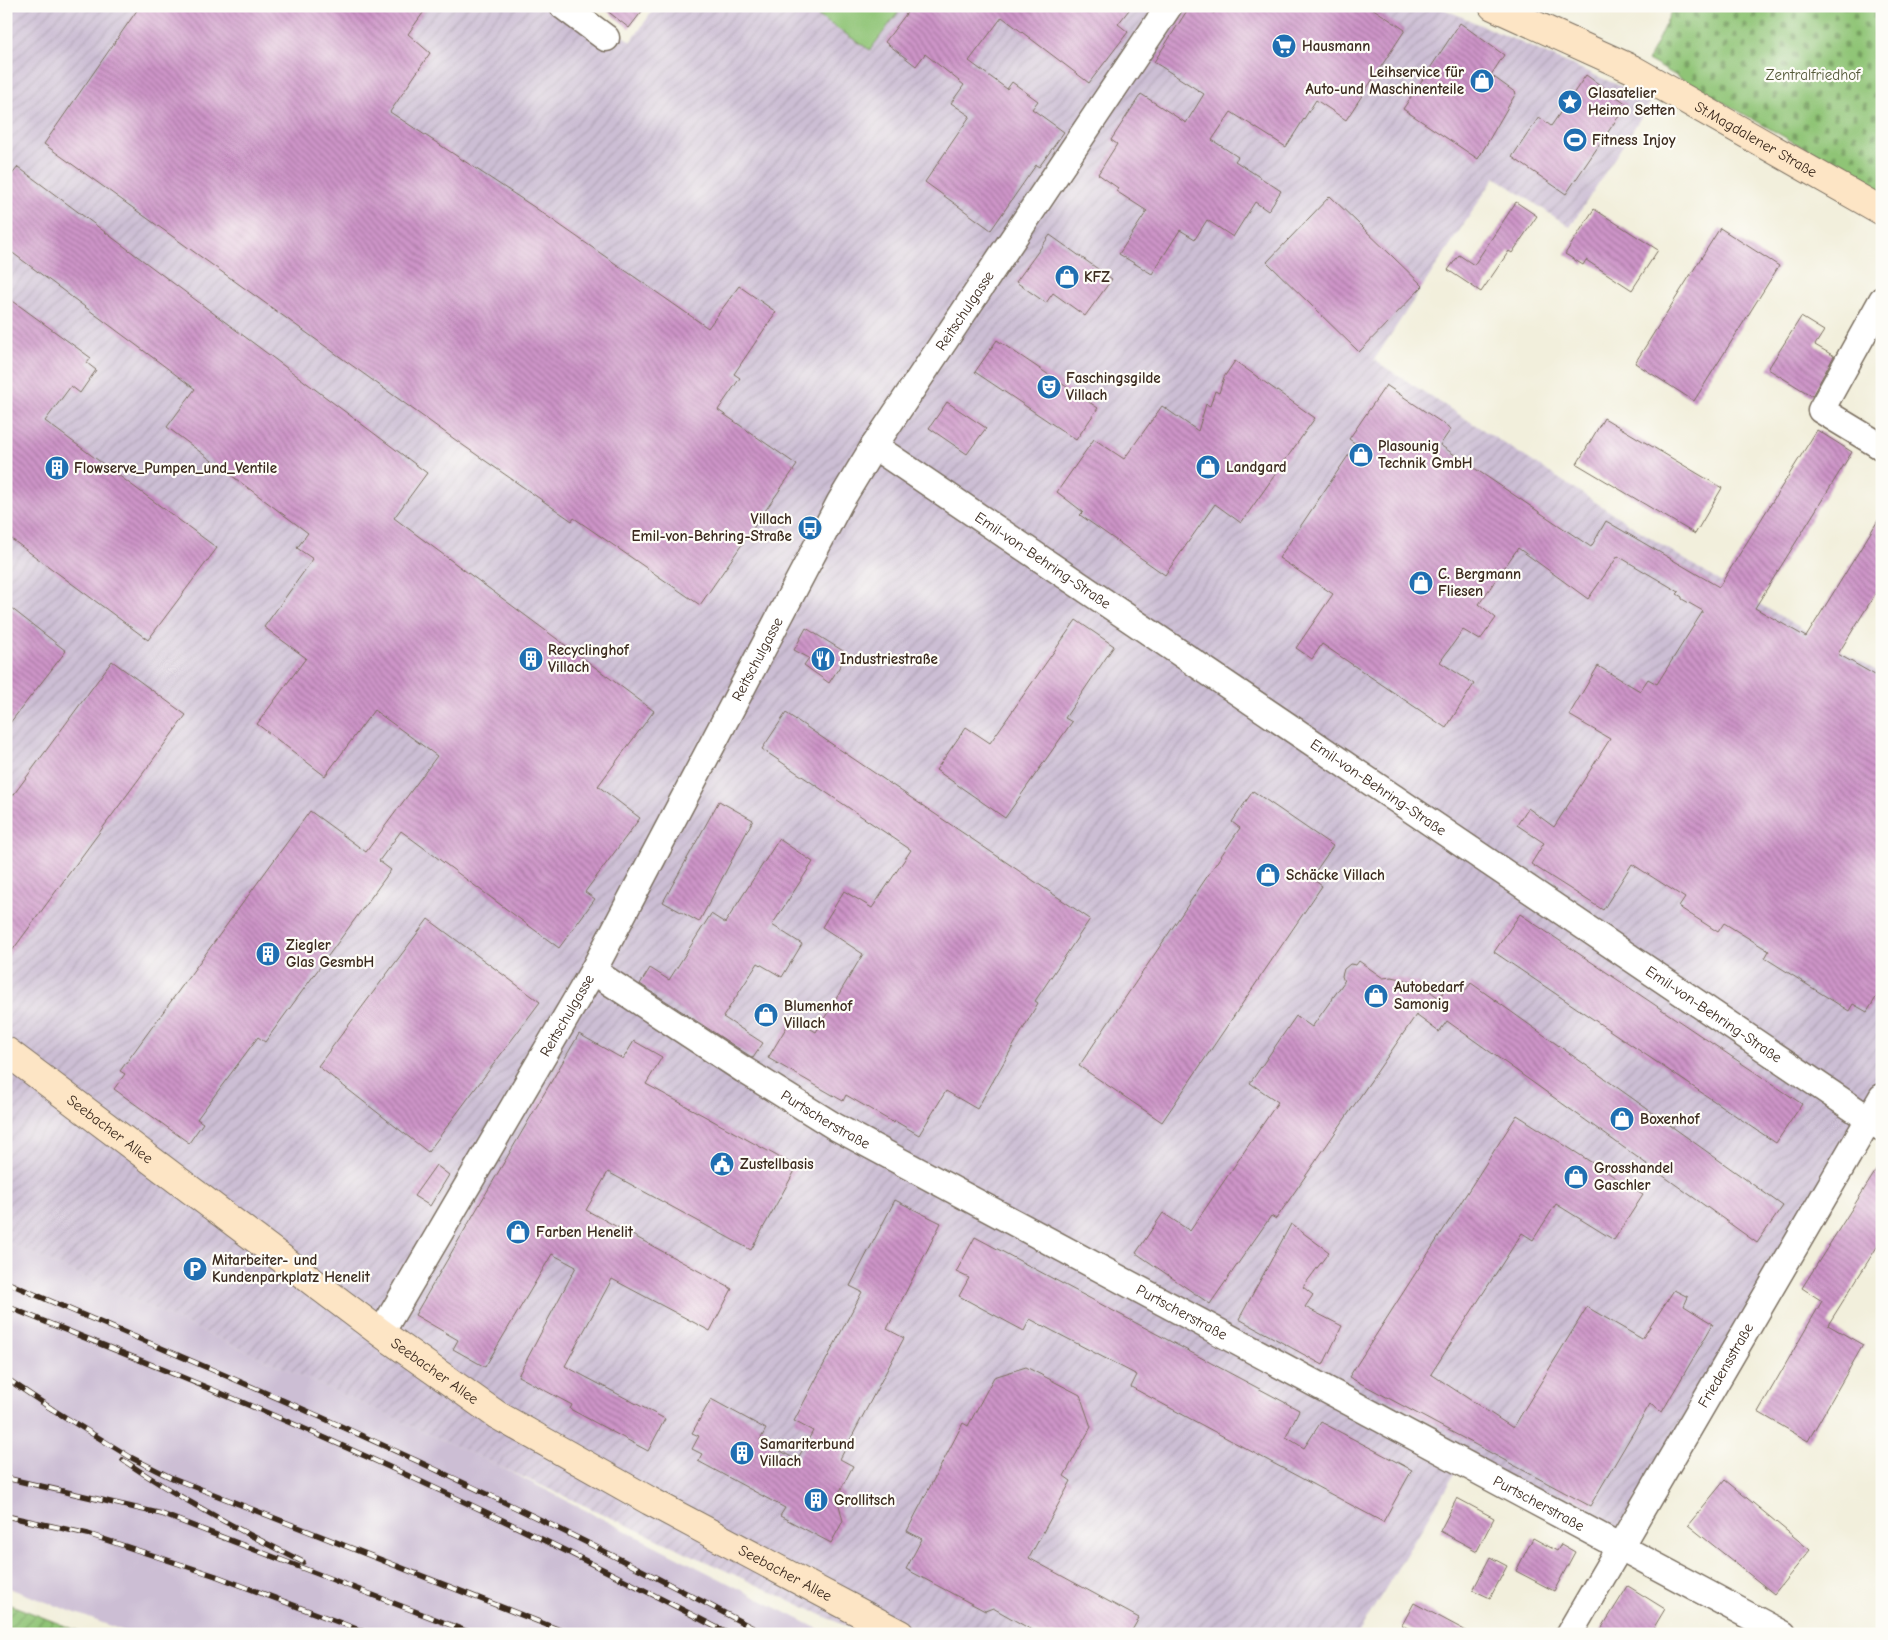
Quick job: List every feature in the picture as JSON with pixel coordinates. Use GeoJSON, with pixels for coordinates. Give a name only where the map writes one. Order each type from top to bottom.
{"type":"FeatureCollection","features":[{"type":"Feature","properties":{"kind":"street"},"geometry":{"type":"LineString","coordinates":[[563,6],[606,38]]}},
{"type":"Feature","properties":{"kind":"street","name":"Reitschulgasse"},"geometry":{"type":"LineString","coordinates":[[381,1333],[593,971],[823,533],[874,446],[1169,6]]}},
{"type":"Feature","properties":{"kind":"street","name":"St.Magdalener Straße"},"geometry":{"type":"LineString","coordinates":[[1493,6],[1632,69],[1882,211]]}},
{"type":"Feature","properties":{"kind":"street"},"geometry":{"type":"LineString","coordinates":[[1882,300],[1821,410],[1882,447]]}},
{"type":"Feature","properties":{"kind":"street","name":"Emil-von-Behring-Straße"},"geometry":{"type":"LineString","coordinates":[[874,446],[1875,1124]]}},
{"type":"Feature","properties":{"kind":"street","name":"Purtscherstraße"},"geometry":{"type":"LineString","coordinates":[[593,971],[744,1070],[834,1126],[1783,1634]]}},
{"type":"Feature","properties":{"kind":"street","name":"Seebacher Allee"},"geometry":{"type":"LineString","coordinates":[[6,1051],[381,1333],[497,1415],[658,1506],[900,1634]]}},
{"type":"Feature","properties":{"kind":"street","name":"Friedensstraße"},"geometry":{"type":"LineString","coordinates":[[1569,1634],[1620,1546],[1875,1124],[1882,1097]]}},
{"type":"Feature","properties":{"kind":"shaded area"},"geometry":{"type":"Polygon","coordinates":[[[6,6],[582,6],[631,42],[656,6],[803,6],[870,50],[903,6],[1437,6],[1652,100],[1570,227],[1495,177],[1374,360],[1712,577],[1882,674],[1882,1084],[1612,1539],[1463,1460],[1358,1634],[863,1634],[6,1242],[6,6]]]}},
{"type":"Feature","properties":{"kind":"shaded area"},"geometry":{"type":"Polygon","coordinates":[[[6,1242],[499,1466],[828,1634],[132,1634],[6,1587],[6,1242]]]}},
{"type":"Feature","properties":{"kind":"green space"},"geometry":{"type":"Polygon","coordinates":[[[803,6],[903,6],[870,50],[803,6]]]}},
{"type":"Feature","properties":{"kind":"green space","name":"Zentralfriedhof"},"geometry":{"type":"Polygon","coordinates":[[[1674,6],[1882,6],[1882,192],[1648,60],[1674,6]]]}},
{"type":"Feature","properties":{"kind":"green space"},"geometry":{"type":"Polygon","coordinates":[[[6,1603],[86,1634],[6,1634],[6,1603]]]}},
{"type":"Feature","properties":{"kind":"building"},"geometry":{"type":"Polygon","coordinates":[[[140,6],[428,6],[408,34],[430,53],[390,112],[534,207],[708,328],[739,286],[776,312],[734,374],[740,378],[718,410],[797,465],[700,605],[574,518],[572,521],[464,446],[44,144],[140,6]]]}},
{"type":"Feature","properties":{"kind":"building"},"geometry":{"type":"Polygon","coordinates":[[[601,6],[646,6],[629,28],[601,6]]]}},
{"type":"Feature","properties":{"kind":"building"},"geometry":{"type":"Polygon","coordinates":[[[912,6],[1132,6],[1118,24],[1128,32],[1089,83],[1002,17],[969,61],[1007,89],[1012,82],[1038,101],[1032,109],[1064,132],[1039,167],[1036,165],[991,230],[925,182],[970,116],[951,103],[964,85],[925,54],[916,66],[885,42],[912,6]]]}},
{"type":"Feature","properties":{"kind":"building"},"geometry":{"type":"Polygon","coordinates":[[[1190,6],[1204,6],[1214,13],[1218,6],[1369,6],[1405,30],[1346,120],[1316,100],[1286,147],[1231,112],[1212,140],[1238,157],[1235,161],[1281,191],[1268,211],[1255,202],[1233,237],[1207,220],[1195,239],[1180,230],[1152,274],[1119,254],[1147,211],[1116,191],[1118,188],[1098,174],[1117,144],[1111,140],[1141,94],[1186,123],[1204,94],[1154,62],[1190,6]]]}},
{"type":"Feature","properties":{"kind":"building"},"geometry":{"type":"Polygon","coordinates":[[[1460,23],[1504,55],[1491,75],[1516,93],[1478,159],[1403,109],[1460,23]]]}},
{"type":"Feature","properties":{"kind":"building"},"geometry":{"type":"Polygon","coordinates":[[[1586,75],[1627,104],[1566,194],[1512,157],[1539,117],[1551,126],[1586,75]]]}},
{"type":"Feature","properties":{"kind":"building"},"geometry":{"type":"Polygon","coordinates":[[[18,167],[427,473],[394,518],[654,711],[598,786],[640,818],[585,892],[595,899],[559,948],[401,831],[379,861],[391,870],[265,1042],[258,1037],[197,1119],[203,1123],[189,1143],[114,1089],[125,1074],[120,1071],[310,811],[366,852],[437,756],[374,710],[325,776],[257,724],[306,658],[264,627],[313,559],[297,548],[308,533],[167,427],[195,389],[6,248],[6,182],[18,167]]]}},
{"type":"Feature","properties":{"kind":"building"},"geometry":{"type":"Polygon","coordinates":[[[1330,196],[1423,286],[1359,352],[1267,262],[1330,196]]]}},
{"type":"Feature","properties":{"kind":"building"},"geometry":{"type":"Polygon","coordinates":[[[1516,202],[1537,216],[1512,253],[1509,251],[1481,292],[1448,270],[1459,255],[1474,265],[1516,202]]]}},
{"type":"Feature","properties":{"kind":"building"},"geometry":{"type":"Polygon","coordinates":[[[1594,209],[1658,250],[1632,290],[1586,260],[1583,265],[1565,254],[1594,209]]]}},
{"type":"Feature","properties":{"kind":"building"},"geometry":{"type":"Polygon","coordinates":[[[1720,228],[1779,266],[1694,401],[1635,363],[1720,228]]]}},
{"type":"Feature","properties":{"kind":"building"},"geometry":{"type":"Polygon","coordinates":[[[1050,235],[1112,279],[1085,316],[1053,293],[1046,303],[1016,282],[1050,235]]]}},
{"type":"Feature","properties":{"kind":"building","name":"Flowserve_Pumpen_und_Ventile"},"geometry":{"type":"Polygon","coordinates":[[[6,296],[91,358],[87,363],[96,370],[80,393],[71,386],[45,421],[217,548],[148,640],[6,535],[6,296]]]}},
{"type":"Feature","properties":{"kind":"building"},"geometry":{"type":"Polygon","coordinates":[[[1801,317],[1824,331],[1815,345],[1834,356],[1812,396],[1768,369],[1801,317]]]}},
{"type":"Feature","properties":{"kind":"building"},"geometry":{"type":"Polygon","coordinates":[[[997,340],[1098,408],[1076,440],[975,372],[997,340]]]}},
{"type":"Feature","properties":{"kind":"building"},"geometry":{"type":"Polygon","coordinates":[[[1235,361],[1315,418],[1241,523],[1215,504],[1165,575],[1080,515],[1083,512],[1057,492],[1094,439],[1124,459],[1162,406],[1198,431],[1206,404],[1210,406],[1215,391],[1219,393],[1224,377],[1235,361]]]}},
{"type":"Feature","properties":{"kind":"building"},"geometry":{"type":"Polygon","coordinates":[[[1386,385],[1451,429],[1440,445],[1591,547],[1606,521],[1719,587],[1817,430],[1852,452],[1755,608],[1806,637],[1882,514],[1882,583],[1838,654],[1882,679],[1882,988],[1867,1012],[1853,1004],[1849,1011],[1765,958],[1769,951],[1724,923],[1718,932],[1679,907],[1685,898],[1632,864],[1603,910],[1531,864],[1544,843],[1517,825],[1528,808],[1554,827],[1610,739],[1569,715],[1598,666],[1640,691],[1648,679],[1657,684],[1703,611],[1682,599],[1677,594],[1679,592],[1618,556],[1588,599],[1518,548],[1479,604],[1496,618],[1480,640],[1463,630],[1440,662],[1474,684],[1446,728],[1322,644],[1312,659],[1296,648],[1333,594],[1279,558],[1356,444],[1349,439],[1386,385]]]}},
{"type":"Feature","properties":{"kind":"building"},"geometry":{"type":"Polygon","coordinates":[[[947,402],[986,428],[967,454],[929,428],[947,402]]]}},
{"type":"Feature","properties":{"kind":"building"},"geometry":{"type":"Polygon","coordinates":[[[1604,418],[1722,488],[1695,534],[1577,464],[1604,418]]]}},
{"type":"Feature","properties":{"kind":"building"},"geometry":{"type":"Polygon","coordinates":[[[6,604],[66,651],[6,728],[6,604]]]}},
{"type":"Feature","properties":{"kind":"building"},"geometry":{"type":"Polygon","coordinates":[[[1076,620],[1114,646],[1065,718],[1072,722],[1005,818],[936,770],[966,727],[990,743],[1076,620]]]}},
{"type":"Feature","properties":{"kind":"building"},"geometry":{"type":"Polygon","coordinates":[[[806,628],[848,654],[829,683],[804,665],[809,658],[794,650],[806,628]]]}},
{"type":"Feature","properties":{"kind":"building"},"geometry":{"type":"Polygon","coordinates":[[[112,661],[186,715],[6,959],[6,805],[112,661]]]}},
{"type":"Feature","properties":{"kind":"building"},"geometry":{"type":"Polygon","coordinates":[[[786,713],[1090,919],[1035,1001],[1038,1003],[977,1109],[946,1091],[919,1135],[846,1095],[843,1101],[768,1058],[792,1018],[816,1032],[863,954],[822,927],[844,891],[872,908],[911,850],[762,749],[786,713]]]}},
{"type":"Feature","properties":{"kind":"building"},"geometry":{"type":"Polygon","coordinates":[[[1253,791],[1333,846],[1311,878],[1322,886],[1162,1122],[1079,1066],[1240,828],[1232,822],[1253,791]]]}},
{"type":"Feature","properties":{"kind":"building"},"geometry":{"type":"Polygon","coordinates":[[[719,801],[753,820],[699,922],[663,902],[719,801]]]}},
{"type":"Feature","properties":{"kind":"building"},"geometry":{"type":"Polygon","coordinates":[[[779,839],[813,862],[772,925],[802,944],[782,977],[758,963],[723,1017],[763,1043],[753,1058],[640,984],[650,968],[669,980],[711,914],[725,923],[779,839]]]}},
{"type":"Feature","properties":{"kind":"building","name":"Boxenhof"},"geometry":{"type":"Polygon","coordinates":[[[1520,914],[1802,1104],[1776,1143],[1494,952],[1520,914]]]}},
{"type":"Feature","properties":{"kind":"building"},"geometry":{"type":"Polygon","coordinates":[[[428,919],[540,1002],[428,1152],[318,1066],[428,919]]]}},
{"type":"Feature","properties":{"kind":"building"},"geometry":{"type":"Polygon","coordinates":[[[1359,961],[1383,978],[1392,977],[1419,983],[1439,998],[1448,986],[1462,995],[1471,983],[1783,1206],[1757,1243],[1447,1021],[1439,1032],[1416,1015],[1276,1219],[1271,1216],[1210,1304],[1136,1253],[1163,1213],[1190,1231],[1278,1102],[1250,1083],[1296,1016],[1312,1027],[1344,982],[1342,976],[1344,969],[1350,964],[1356,965],[1359,961]]]}},
{"type":"Feature","properties":{"kind":"building"},"geometry":{"type":"Polygon","coordinates":[[[579,1034],[623,1059],[634,1041],[662,1057],[646,1084],[797,1167],[751,1250],[608,1172],[586,1210],[732,1289],[710,1331],[612,1279],[565,1366],[665,1419],[648,1451],[570,1409],[572,1405],[518,1376],[576,1267],[552,1254],[485,1367],[453,1349],[458,1340],[415,1315],[579,1034]]]}},
{"type":"Feature","properties":{"kind":"building"},"geometry":{"type":"Polygon","coordinates":[[[1517,1115],[1643,1195],[1614,1240],[1556,1204],[1533,1240],[1522,1233],[1431,1374],[1513,1428],[1587,1307],[1642,1339],[1674,1290],[1688,1297],[1684,1306],[1713,1324],[1662,1412],[1650,1404],[1590,1506],[1349,1377],[1517,1115]]]}},
{"type":"Feature","properties":{"kind":"building"},"geometry":{"type":"Polygon","coordinates":[[[1882,1161],[1882,1239],[1828,1325],[1863,1345],[1808,1441],[1758,1412],[1822,1301],[1802,1288],[1882,1161]]]}},
{"type":"Feature","properties":{"kind":"building"},"geometry":{"type":"Polygon","coordinates":[[[436,1165],[449,1175],[430,1206],[414,1196],[436,1165]]]}},
{"type":"Feature","properties":{"kind":"building"},"geometry":{"type":"Polygon","coordinates":[[[895,1200],[941,1223],[887,1329],[904,1338],[840,1459],[853,1466],[840,1491],[845,1494],[839,1505],[843,1521],[831,1543],[780,1516],[785,1508],[698,1461],[702,1454],[692,1449],[699,1436],[692,1433],[711,1399],[766,1429],[760,1440],[797,1460],[813,1431],[794,1421],[862,1292],[850,1286],[895,1200]]]}},
{"type":"Feature","properties":{"kind":"building"},"geometry":{"type":"Polygon","coordinates":[[[1291,1224],[1329,1252],[1303,1287],[1313,1295],[1305,1307],[1342,1326],[1323,1365],[1239,1319],[1291,1224]]]}},
{"type":"Feature","properties":{"kind":"building"},"geometry":{"type":"Polygon","coordinates":[[[975,1237],[1299,1410],[1286,1437],[1304,1448],[1321,1422],[1412,1470],[1383,1522],[1131,1387],[1137,1375],[1030,1319],[1024,1331],[959,1296],[969,1278],[956,1272],[975,1237]]]}},
{"type":"Feature","properties":{"kind":"building"},"geometry":{"type":"Polygon","coordinates":[[[1026,1367],[1080,1395],[1091,1427],[1064,1476],[1071,1481],[1029,1558],[1139,1618],[1130,1634],[1039,1634],[993,1608],[985,1611],[906,1569],[922,1539],[907,1531],[963,1423],[968,1426],[994,1377],[1026,1367]]]}},
{"type":"Feature","properties":{"kind":"building"},"geometry":{"type":"Polygon","coordinates":[[[1725,1480],[1810,1550],[1774,1594],[1688,1525],[1725,1480]]]}},
{"type":"Feature","properties":{"kind":"building"},"geometry":{"type":"Polygon","coordinates":[[[1457,1498],[1494,1518],[1477,1551],[1440,1531],[1457,1498]]]}},
{"type":"Feature","properties":{"kind":"building"},"geometry":{"type":"Polygon","coordinates":[[[1533,1538],[1557,1551],[1561,1544],[1575,1552],[1554,1591],[1516,1571],[1533,1538]]]}},
{"type":"Feature","properties":{"kind":"building"},"geometry":{"type":"Polygon","coordinates":[[[1490,1557],[1507,1566],[1490,1598],[1473,1590],[1490,1557]]]}},
{"type":"Feature","properties":{"kind":"building"},"geometry":{"type":"Polygon","coordinates":[[[1628,1586],[1665,1609],[1650,1634],[1598,1634],[1628,1586]]]}},
{"type":"Feature","properties":{"kind":"building"},"geometry":{"type":"Polygon","coordinates":[[[1414,1603],[1472,1634],[1419,1634],[1402,1625],[1414,1603]]]}},
{"type":"Feature","properties":{"kind":"railway"},"geometry":{"type":"LineString","coordinates":[[6,1282],[284,1401],[435,1469],[601,1549],[764,1634]]}},
{"type":"Feature","properties":{"kind":"railway"},"geometry":{"type":"LineString","coordinates":[[6,1306],[239,1401],[421,1481],[729,1634]]}},
{"type":"Feature","properties":{"kind":"railway"},"geometry":{"type":"LineString","coordinates":[[6,1378],[52,1409]]}},
{"type":"Feature","properties":{"kind":"railway"},"geometry":{"type":"LineString","coordinates":[[47,1406],[130,1457],[170,1477],[570,1634]]}},
{"type":"Feature","properties":{"kind":"railway"},"geometry":{"type":"LineString","coordinates":[[123,1460],[211,1514],[303,1562]]}},
{"type":"Feature","properties":{"kind":"railway"},"geometry":{"type":"LineString","coordinates":[[6,1478],[162,1514],[474,1634]]}},
{"type":"Feature","properties":{"kind":"railway"},"geometry":{"type":"LineString","coordinates":[[6,1516],[88,1534],[216,1576],[370,1634]]}},
{"type":"Feature","properties":{"kind":"place","name":"Hausmann"},"geometry":{"type":"Point","coordinates":[1284,46]}},
{"type":"Feature","properties":{"kind":"place","name":"Leihservice für Auto-und Maschinenteile"},"geometry":{"type":"Point","coordinates":[1482,81]}},
{"type":"Feature","properties":{"kind":"place","name":"Glasatelier Heimo Setten"},"geometry":{"type":"Point","coordinates":[1570,102]}},
{"type":"Feature","properties":{"kind":"place","name":"Fitness Injoy"},"geometry":{"type":"Point","coordinates":[1575,140]}},
{"type":"Feature","properties":{"kind":"place","name":"KFZ"},"geometry":{"type":"Point","coordinates":[1067,277]}},
{"type":"Feature","properties":{"kind":"place","name":"Faschingsgilde Villach"},"geometry":{"type":"Point","coordinates":[1049,387]}},
{"type":"Feature","properties":{"kind":"place","name":"Plasounig Technik GmbH"},"geometry":{"type":"Point","coordinates":[1361,455]}},
{"type":"Feature","properties":{"kind":"place","name":"Landgard"},"geometry":{"type":"Point","coordinates":[1208,467]}},
{"type":"Feature","properties":{"kind":"place","name":"Flowserve_Pumpen_und_Ventile"},"geometry":{"type":"Point","coordinates":[57,468]}},
{"type":"Feature","properties":{"kind":"place","name":"Villach Emil-von-Behring-Straße"},"geometry":{"type":"Point","coordinates":[810,528]}},
{"type":"Feature","properties":{"kind":"place","name":"C. Bergmann Fliesen"},"geometry":{"type":"Point","coordinates":[1421,583]}},
{"type":"Feature","properties":{"kind":"place","name":"Recyclinghof Villach"},"geometry":{"type":"Point","coordinates":[531,659]}},
{"type":"Feature","properties":{"kind":"place","name":"Industriestraße"},"geometry":{"type":"Point","coordinates":[823,659]}},
{"type":"Feature","properties":{"kind":"place","name":"Schäcke Villach"},"geometry":{"type":"Point","coordinates":[1268,875]}},
{"type":"Feature","properties":{"kind":"place","name":"Ziegler Glas GesmbH"},"geometry":{"type":"Point","coordinates":[268,954]}},
{"type":"Feature","properties":{"kind":"place","name":"Autobedarf Samonig"},"geometry":{"type":"Point","coordinates":[1376,996]}},
{"type":"Feature","properties":{"kind":"place","name":"Blumenhof Villach"},"geometry":{"type":"Point","coordinates":[766,1015]}},
{"type":"Feature","properties":{"kind":"place","name":"Boxenhof"},"geometry":{"type":"Point","coordinates":[1622,1119]}},
{"type":"Feature","properties":{"kind":"place","name":"Zustellbasis"},"geometry":{"type":"Point","coordinates":[722,1164]}},
{"type":"Feature","properties":{"kind":"place","name":"Grosshandel Gaschler"},"geometry":{"type":"Point","coordinates":[1576,1177]}},
{"type":"Feature","properties":{"kind":"place","name":"Farben Henelit"},"geometry":{"type":"Point","coordinates":[518,1232]}},
{"type":"Feature","properties":{"kind":"place","name":"Mitarbeiter- und Kundenparkplatz Henelit"},"geometry":{"type":"Point","coordinates":[195,1269]}},
{"type":"Feature","properties":{"kind":"place","name":"Samariterbund Villach"},"geometry":{"type":"Point","coordinates":[742,1453]}},
{"type":"Feature","properties":{"kind":"place","name":"Grollitsch"},"geometry":{"type":"Point","coordinates":[816,1500]}}]}
